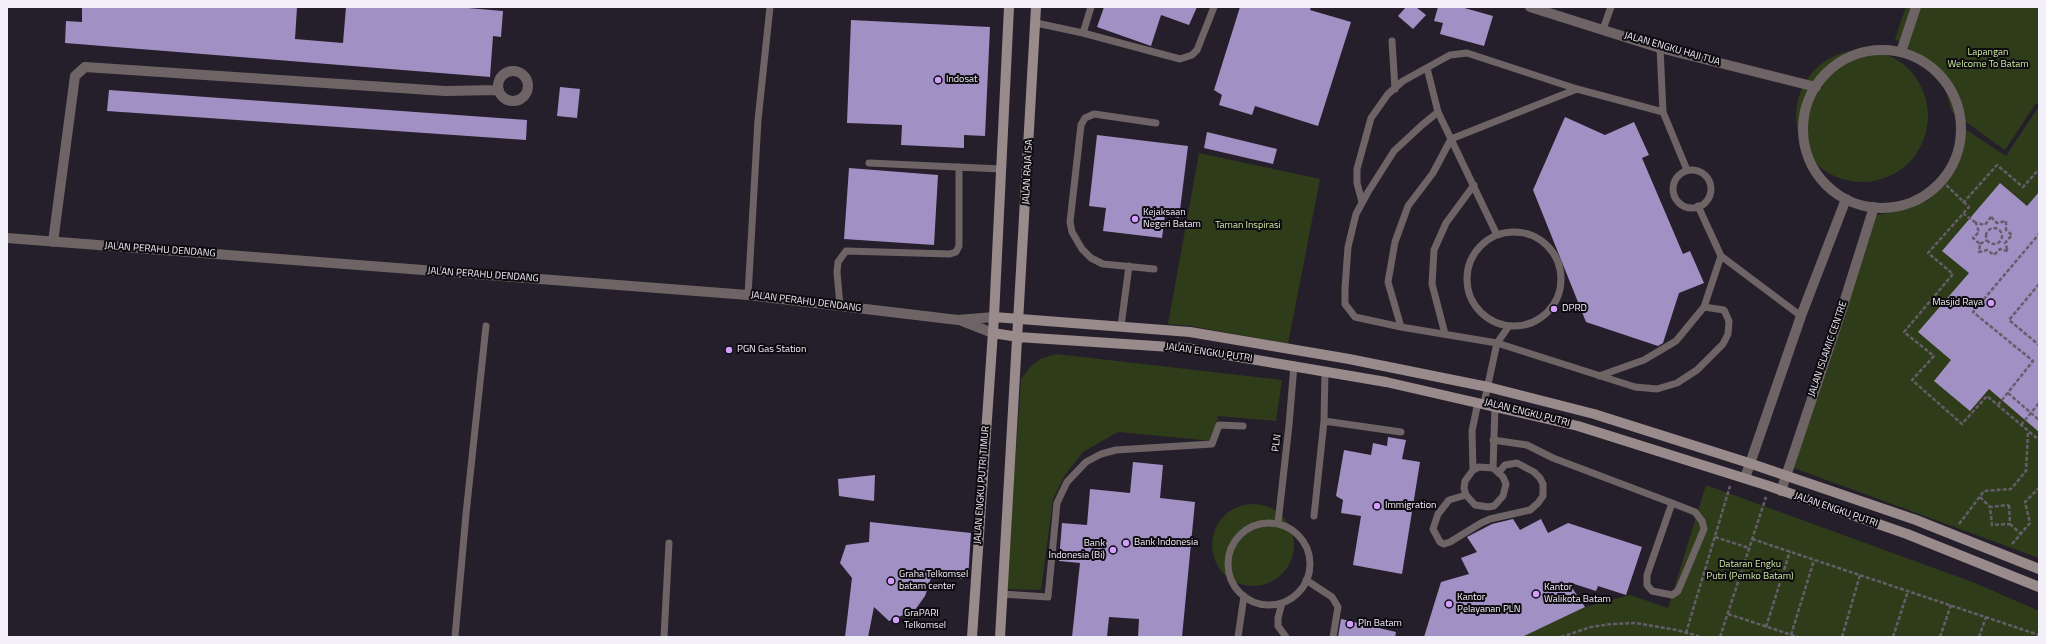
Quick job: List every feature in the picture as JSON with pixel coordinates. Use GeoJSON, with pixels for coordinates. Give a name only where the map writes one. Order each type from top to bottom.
{"type":"FeatureCollection","features":[{"type":"Feature","properties":{"kind":"main road"},"geometry":{"type":"LineString","coordinates":[[993,333],[1008,7]]}},
{"type":"Feature","properties":{"kind":"main road","name":"JALAN RAJA ISA"},"geometry":{"type":"LineString","coordinates":[[1018,337],[1036,7]]}},
{"type":"Feature","properties":{"kind":"main road","name":"JALAN ENGKU PUTRI"},"geometry":{"type":"LineString","coordinates":[[994,317],[1205,334],[1349,359],[1488,387],[1594,414],[1749,463],[1916,520],[2039,569]]}},
{"type":"Feature","properties":{"kind":"main road","name":"JALAN ENGKU PUTRI"},"geometry":{"type":"LineString","coordinates":[[993,333],[1018,337],[1186,348],[1294,365],[1481,402],[1578,426],[1745,478],[1907,534],[2039,587]]}},
{"type":"Feature","properties":{"kind":"main road","name":"JALAN ENGKU PUTRI TIMUR"},"geometry":{"type":"LineString","coordinates":[[972,637],[993,333]]}},
{"type":"Feature","properties":{"kind":"main road"},"geometry":{"type":"LineString","coordinates":[[1000,637],[1018,337]]}},
{"type":"Feature","properties":{"kind":"street","name":"JALAN ENGKU HAJI TUA"},"geometry":{"type":"LineString","coordinates":[[1530,7],[1660,48],[1816,87]]}},
{"type":"Feature","properties":{"kind":"street"},"geometry":{"type":"LineString","coordinates":[[1901,52],[1916,7]]}},
{"type":"Feature","properties":{"kind":"street"},"geometry":{"type":"LineString","coordinates":[[1877,50],[1901,52],[1923,62],[1946,82],[1955,97],[1961,123],[1961,141],[1957,158],[1942,181],[1921,198],[1897,207],[1874,207],[1846,199],[1828,186],[1814,169],[1805,148],[1803,126],[1807,104],[1816,87],[1834,66],[1854,55],[1877,50]]}},
{"type":"Feature","properties":{"kind":"street"},"geometry":{"type":"LineString","coordinates":[[54,242],[75,76],[85,67],[445,91],[499,90]]}},
{"type":"Feature","properties":{"kind":"street"},"geometry":{"type":"LineString","coordinates":[[1745,478],[1801,316],[1846,199]]}},
{"type":"Feature","properties":{"kind":"street","name":"JALAN ISLAMIC CENTRE"},"geometry":{"type":"LineString","coordinates":[[1781,491],[1784,476],[1842,309],[1874,207]]}},
{"type":"Feature","properties":{"kind":"street","name":"JALAN PERAHU DENDANG"},"geometry":{"type":"LineString","coordinates":[[7,238],[748,295],[958,320],[994,317]]}},
{"type":"Feature","properties":{"kind":"street","name":"JALAN PERAHU DENDANG"},"geometry":{"type":"LineString","coordinates":[[958,320],[993,333]]}},
{"type":"Feature","properties":{"kind":"lane"},"geometry":{"type":"LineString","coordinates":[[748,295],[758,120],[770,7]]}},
{"type":"Feature","properties":{"kind":"lane"},"geometry":{"type":"LineString","coordinates":[[1083,33],[1091,7]]}},
{"type":"Feature","properties":{"kind":"lane"},"geometry":{"type":"LineString","coordinates":[[1036,23],[1083,33],[1180,59],[1192,55],[1197,50],[1214,7]]}},
{"type":"Feature","properties":{"kind":"lane"},"geometry":{"type":"LineString","coordinates":[[1603,29],[1611,7]]}},
{"type":"Feature","properties":{"kind":"lane"},"geometry":{"type":"LineString","coordinates":[[1392,40],[1395,89]]}},
{"type":"Feature","properties":{"kind":"lane"},"geometry":{"type":"LineString","coordinates":[[1660,48],[1664,112],[1687,170]]}},
{"type":"Feature","properties":{"kind":"lane"},"geometry":{"type":"LineString","coordinates":[[1362,202],[1357,183],[1357,169],[1371,118],[1388,94],[1403,81],[1450,55],[1467,53],[1577,89],[1664,112]]}},
{"type":"Feature","properties":{"kind":"lane"},"geometry":{"type":"LineString","coordinates":[[1427,68],[1438,112],[1497,235]]}},
{"type":"Feature","properties":{"kind":"lane"},"geometry":{"type":"LineString","coordinates":[[1402,327],[1388,282],[1395,242],[1408,206],[1433,173],[1451,139],[1577,89]]}},
{"type":"Feature","properties":{"kind":"lane"},"geometry":{"type":"LineString","coordinates":[[1438,112],[1394,151],[1362,202],[1352,226],[1348,247],[1345,304],[1355,317],[1402,327],[1497,342],[1635,388],[1657,389],[1677,383],[1697,370],[1723,344],[1728,334],[1729,321],[1724,310],[1704,307]]}},
{"type":"Feature","properties":{"kind":"lane"},"geometry":{"type":"LineString","coordinates":[[1154,269],[1103,264],[1091,258],[1082,249],[1072,232],[1070,222],[1081,125],[1085,118],[1094,114],[1156,123]]}},
{"type":"Feature","properties":{"kind":"lane"},"geometry":{"type":"LineString","coordinates":[[869,163],[1001,169]]}},
{"type":"Feature","properties":{"kind":"lane"},"geometry":{"type":"LineString","coordinates":[[840,306],[837,272],[838,262],[846,251],[950,254],[956,252],[959,246],[959,166]]}},
{"type":"Feature","properties":{"kind":"lane"},"geometry":{"type":"LineString","coordinates":[[1687,170],[1693,170],[1704,174],[1710,184],[1710,196],[1706,201],[1698,206],[1688,207],[1682,205],[1674,195],[1674,182],[1677,177],[1687,170]]}},
{"type":"Feature","properties":{"kind":"lane"},"geometry":{"type":"LineString","coordinates":[[1445,334],[1432,284],[1434,250],[1446,223],[1474,185]]}},
{"type":"Feature","properties":{"kind":"lane"},"geometry":{"type":"LineString","coordinates":[[1698,206],[1721,256],[1801,316]]}},
{"type":"Feature","properties":{"kind":"lane"},"geometry":{"type":"LineString","coordinates":[[1512,232],[1527,234],[1541,241],[1552,251],[1559,265],[1561,280],[1558,295],[1555,301],[1551,308],[1540,318],[1525,325],[1509,326],[1494,322],[1480,313],[1471,300],[1467,285],[1468,269],[1474,254],[1484,243],[1497,235],[1512,232]]}},
{"type":"Feature","properties":{"kind":"lane"},"geometry":{"type":"LineString","coordinates":[[1599,376],[1644,360],[1676,341],[1704,307],[1721,256]]}},
{"type":"Feature","properties":{"kind":"lane"},"geometry":{"type":"LineString","coordinates":[[1120,326],[1128,266]]}},
{"type":"Feature","properties":{"kind":"lane"},"geometry":{"type":"LineString","coordinates":[[455,637],[466,514],[486,326]]}},
{"type":"Feature","properties":{"kind":"lane"},"geometry":{"type":"LineString","coordinates":[[1473,470],[1472,430],[1481,402],[1488,387],[1497,342],[1509,326]]}},
{"type":"Feature","properties":{"kind":"lane","name":"PLN"},"geometry":{"type":"LineString","coordinates":[[1278,523],[1294,365]]}},
{"type":"Feature","properties":{"kind":"lane"},"geometry":{"type":"LineString","coordinates":[[1314,516],[1324,421],[1326,371]]}},
{"type":"Feature","properties":{"kind":"lane"},"geometry":{"type":"LineString","coordinates":[[1466,495],[1449,500],[1438,514],[1433,529],[1438,541],[1444,544],[1490,519],[1535,507],[1542,496],[1543,484],[1540,478],[1534,472],[1517,463],[1496,470],[1480,467],[1473,470],[1465,481],[1466,495],[1475,505],[1488,508],[1494,506],[1503,496],[1505,490],[1506,484],[1496,470],[1493,440],[1495,406]]}},
{"type":"Feature","properties":{"kind":"lane"},"geometry":{"type":"LineString","coordinates":[[1324,421],[1400,432]]}},
{"type":"Feature","properties":{"kind":"lane"},"geometry":{"type":"LineString","coordinates":[[1002,594],[1048,597],[1057,503],[1067,482],[1086,462],[1101,454],[1116,450],[1212,444],[1219,425],[1243,426]]}},
{"type":"Feature","properties":{"kind":"lane"},"geometry":{"type":"LineString","coordinates":[[1493,440],[1527,445],[1553,458],[1672,503],[1695,512],[1702,521],[1704,529],[1678,591],[1672,595],[1652,591],[1647,585],[1647,575],[1672,503]]}},
{"type":"Feature","properties":{"kind":"lane"},"geometry":{"type":"LineString","coordinates":[[1264,523],[1278,523],[1290,528],[1300,537],[1308,548],[1310,561],[1309,574],[1303,587],[1294,596],[1282,603],[1269,605],[1262,604],[1244,596],[1234,586],[1229,573],[1228,559],[1232,546],[1240,535],[1251,527],[1264,523]]}},
{"type":"Feature","properties":{"kind":"lane"},"geometry":{"type":"LineString","coordinates":[[664,637],[669,543]]}},
{"type":"Feature","properties":{"kind":"lane"},"geometry":{"type":"LineString","coordinates":[[1306,580],[1332,597],[1338,607],[1333,637]]}},
{"type":"Feature","properties":{"kind":"lane"},"geometry":{"type":"LineString","coordinates":[[1238,637],[1244,596]]}},
{"type":"Feature","properties":{"kind":"lane"},"geometry":{"type":"LineString","coordinates":[[1282,603],[1278,618],[1278,626],[1286,637]]}},
{"type":"Feature","properties":{"kind":"path"},"geometry":{"type":"LineString","coordinates":[[1964,203],[1997,165],[2023,187],[2039,169]]}},
{"type":"Feature","properties":{"kind":"path"},"geometry":{"type":"LineString","coordinates":[[1942,181],[1969,207],[1928,253],[1953,274],[1904,332],[1934,356],[1912,380],[1962,424],[1987,396],[2039,440]]}},
{"type":"Feature","properties":{"kind":"path"},"geometry":{"type":"LineString","coordinates":[[1963,213],[1976,223],[1985,225],[1989,230]]}},
{"type":"Feature","properties":{"kind":"path"},"geometry":{"type":"LineString","coordinates":[[1985,225],[1992,217],[1997,222],[2006,221],[2006,230]]}},
{"type":"Feature","properties":{"kind":"path"},"geometry":{"type":"LineString","coordinates":[[1976,223],[1979,232],[1973,238],[1980,244]]}},
{"type":"Feature","properties":{"kind":"path"},"geometry":{"type":"LineString","coordinates":[[1987,240],[1986,235],[1989,230],[1996,228],[2000,232],[2001,238],[1997,243]]}},
{"type":"Feature","properties":{"kind":"path"},"geometry":{"type":"LineString","coordinates":[[2000,232],[2006,230]]}},
{"type":"Feature","properties":{"kind":"path"},"geometry":{"type":"LineString","coordinates":[[1997,243],[2000,249],[2008,251],[2005,243],[2012,235],[2006,230]]}},
{"type":"Feature","properties":{"kind":"path"},"geometry":{"type":"LineString","coordinates":[[1998,405],[2033,361],[1973,312],[2039,234]]}},
{"type":"Feature","properties":{"kind":"path"},"geometry":{"type":"LineString","coordinates":[[1980,244],[1987,240]]}},
{"type":"Feature","properties":{"kind":"path"},"geometry":{"type":"LineString","coordinates":[[1987,240],[1991,243],[1997,243]]}},
{"type":"Feature","properties":{"kind":"path"},"geometry":{"type":"LineString","coordinates":[[1980,244],[1979,252],[1987,250],[1994,255],[2000,249]]}},
{"type":"Feature","properties":{"kind":"path"},"geometry":{"type":"LineString","coordinates":[[2039,284],[2009,320],[2039,345]]}},
{"type":"Feature","properties":{"kind":"path"},"geometry":{"type":"LineString","coordinates":[[2008,393],[2039,420]]}},
{"type":"Feature","properties":{"kind":"path"},"geometry":{"type":"LineString","coordinates":[[2021,425],[2039,403]]}},
{"type":"Feature","properties":{"kind":"path"},"geometry":{"type":"LineString","coordinates":[[1950,534],[1984,492],[2011,489],[2026,471],[2028,431]]}},
{"type":"Feature","properties":{"kind":"path"},"geometry":{"type":"LineString","coordinates":[[1686,632],[1734,475]]}},
{"type":"Feature","properties":{"kind":"path"},"geometry":{"type":"LineString","coordinates":[[1720,637],[1769,486]]}},
{"type":"Feature","properties":{"kind":"path"},"geometry":{"type":"LineString","coordinates":[[2004,554],[2030,523],[2025,502],[2039,488]]}},
{"type":"Feature","properties":{"kind":"path"},"geometry":{"type":"LineString","coordinates":[[1980,497],[1990,507],[1992,525],[2010,524]]}},
{"type":"Feature","properties":{"kind":"path"},"geometry":{"type":"LineString","coordinates":[[1990,507],[2009,505],[2010,524],[2021,534]]}},
{"type":"Feature","properties":{"kind":"path"},"geometry":{"type":"LineString","coordinates":[[1715,537],[1749,548]]}},
{"type":"Feature","properties":{"kind":"path"},"geometry":{"type":"LineString","coordinates":[[1752,539],[2039,635]]}},
{"type":"Feature","properties":{"kind":"path"},"geometry":{"type":"LineString","coordinates":[[1766,627],[1790,551]]}},
{"type":"Feature","properties":{"kind":"path"},"geometry":{"type":"LineString","coordinates":[[1791,634],[1814,560]]}},
{"type":"Feature","properties":{"kind":"path"},"geometry":{"type":"LineString","coordinates":[[1842,637],[1860,575]]}},
{"type":"Feature","properties":{"kind":"path"},"geometry":{"type":"LineString","coordinates":[[1893,637],[1908,591]]}},
{"type":"Feature","properties":{"kind":"path"},"geometry":{"type":"LineString","coordinates":[[1940,637],[1951,605]]}},
{"type":"Feature","properties":{"kind":"path"},"geometry":{"type":"LineString","coordinates":[[1728,614],[1798,637]]}},
{"type":"Feature","properties":{"kind":"path"},"geometry":{"type":"LineString","coordinates":[[1979,637],[1986,617]]}},
{"type":"Feature","properties":{"kind":"path"},"geometry":{"type":"LineString","coordinates":[[1561,637],[1591,627],[1635,623],[1686,632],[1701,637]]}},
{"type":"Feature","properties":{"kind":"green space","name":"Lapangan Welcome To Batam"},"geometry":{"type":"Polygon","coordinates":[[[1906,7],[2039,7],[2039,105],[2036,103],[2005,150],[1952,112],[1944,85],[1933,66],[1895,39],[1906,7]]]}},
{"type":"Feature","properties":{"kind":"green space"},"geometry":{"type":"Polygon","coordinates":[[[1868,50],[1887,55],[1899,61],[1909,69],[1917,79],[1923,91],[1927,103],[1927,129],[1923,141],[1917,153],[1909,163],[1899,171],[1887,177],[1875,181],[1856,182],[1837,177],[1825,171],[1815,163],[1807,153],[1801,141],[1797,129],[1796,110],[1801,91],[1807,79],[1815,69],[1825,61],[1837,55],[1849,51],[1868,50]]]}},
{"type":"Feature","properties":{"kind":"green space"},"geometry":{"type":"Polygon","coordinates":[[[2037,109],[2039,110],[2039,558],[1791,467],[1875,216],[1927,201],[1952,173],[1962,154],[1965,129],[2006,156],[2037,109]]]}},
{"type":"Feature","properties":{"kind":"green space","name":"Taman Inspirasi"},"geometry":{"type":"Polygon","coordinates":[[[1199,153],[1320,179],[1288,344],[1191,326],[1168,324],[1199,153]]]}},
{"type":"Feature","properties":{"kind":"green space"},"geometry":{"type":"Polygon","coordinates":[[[1056,354],[1282,380],[1276,421],[1218,416],[1213,441],[1118,432],[1083,452],[1065,475],[1053,499],[1041,590],[1006,589],[1021,379],[1030,367],[1040,359],[1056,354]]]}},
{"type":"Feature","properties":{"kind":"green space","name":"Dataran Engku Putri (Pemko Batam)"},"geometry":{"type":"Polygon","coordinates":[[[1706,485],[1975,583],[2039,611],[2039,637],[1522,637],[1585,607],[1630,595],[1668,608],[1706,485]]]}},
{"type":"Feature","properties":{"kind":"green space"},"geometry":{"type":"Polygon","coordinates":[[[1253,504],[1269,507],[1282,516],[1291,529],[1294,545],[1291,561],[1282,574],[1269,583],[1253,586],[1237,583],[1224,574],[1215,561],[1212,545],[1215,529],[1224,516],[1237,507],[1253,504]]]}},
{"type":"Feature","properties":{"kind":"building"},"geometry":{"type":"Polygon","coordinates":[[[82,7],[297,7],[295,39],[343,43],[346,7],[456,7],[503,11],[501,37],[493,36],[490,77],[65,43],[66,21],[82,22],[82,7]]]}},
{"type":"Feature","properties":{"kind":"building"},"geometry":{"type":"Polygon","coordinates":[[[1104,7],[1197,7],[1189,25],[1161,15],[1151,46],[1097,27],[1104,7]]]}},
{"type":"Feature","properties":{"kind":"building"},"geometry":{"type":"Polygon","coordinates":[[[1240,7],[1311,7],[1310,10],[1351,22],[1318,126],[1255,106],[1252,115],[1219,105],[1222,95],[1214,90],[1240,7]]]}},
{"type":"Feature","properties":{"kind":"building"},"geometry":{"type":"Polygon","coordinates":[[[1406,7],[1416,7],[1426,15],[1413,29],[1398,16],[1406,7]]]}},
{"type":"Feature","properties":{"kind":"building"},"geometry":{"type":"Polygon","coordinates":[[[1438,7],[1461,7],[1493,16],[1484,46],[1440,34],[1443,23],[1434,21],[1438,7]]]}},
{"type":"Feature","properties":{"kind":"building"},"geometry":{"type":"Polygon","coordinates":[[[851,20],[990,27],[985,136],[964,135],[964,148],[901,145],[902,125],[847,123],[851,20]]]}},
{"type":"Feature","properties":{"kind":"building"},"geometry":{"type":"Polygon","coordinates":[[[560,87],[580,89],[577,118],[557,116],[560,87]]]}},
{"type":"Feature","properties":{"kind":"building"},"geometry":{"type":"Polygon","coordinates":[[[109,90],[527,120],[526,140],[107,111],[109,90]]]}},
{"type":"Feature","properties":{"kind":"building"},"geometry":{"type":"Polygon","coordinates":[[[1565,117],[1605,135],[1634,122],[1649,155],[1642,158],[1683,254],[1690,251],[1704,283],[1679,293],[1663,343],[1658,346],[1586,322],[1533,190],[1565,117]]]}},
{"type":"Feature","properties":{"kind":"building"},"geometry":{"type":"Polygon","coordinates":[[[1207,132],[1277,149],[1273,164],[1204,148],[1207,132]]]}},
{"type":"Feature","properties":{"kind":"building"},"geometry":{"type":"Polygon","coordinates":[[[1097,135],[1188,146],[1179,218],[1165,215],[1162,238],[1103,231],[1106,208],[1089,206],[1097,135]]]}},
{"type":"Feature","properties":{"kind":"building"},"geometry":{"type":"Polygon","coordinates":[[[849,168],[938,175],[934,245],[844,239],[849,168]]]}},
{"type":"Feature","properties":{"kind":"building","name":"Masjid Raya"},"geometry":{"type":"Polygon","coordinates":[[[2000,183],[2027,206],[2039,192],[2039,432],[1989,389],[1970,411],[1934,381],[1951,360],[1918,332],[1969,273],[1942,251],[2000,183]]]}},
{"type":"Feature","properties":{"kind":"building","name":"Immigration"},"geometry":{"type":"Polygon","coordinates":[[[1388,437],[1406,440],[1402,459],[1420,462],[1402,574],[1353,565],[1361,516],[1341,513],[1343,500],[1336,496],[1344,450],[1371,455],[1373,443],[1387,446],[1388,437]]]}},
{"type":"Feature","properties":{"kind":"building","name":"Bank Indonesia"},"geometry":{"type":"Polygon","coordinates":[[[1133,462],[1163,465],[1160,498],[1195,502],[1182,637],[1138,637],[1139,619],[1109,617],[1107,637],[1072,637],[1080,563],[1059,561],[1062,523],[1087,525],[1090,489],[1130,493],[1133,462]]]}},
{"type":"Feature","properties":{"kind":"building"},"geometry":{"type":"Polygon","coordinates":[[[875,475],[874,501],[839,496],[838,479],[875,475]]]}},
{"type":"Feature","properties":{"kind":"building"},"geometry":{"type":"Polygon","coordinates":[[[1513,519],[1520,530],[1541,519],[1548,533],[1568,523],[1642,547],[1626,595],[1598,586],[1596,591],[1568,582],[1585,607],[1522,637],[1424,637],[1441,582],[1469,574],[1461,558],[1477,552],[1467,537],[1492,524],[1513,519]]]}},
{"type":"Feature","properties":{"kind":"building","name":"Graha Telkomsel batam center"},"geometry":{"type":"Polygon","coordinates":[[[870,522],[971,533],[968,579],[931,578],[925,596],[915,610],[889,621],[874,607],[868,637],[845,637],[852,578],[840,563],[846,545],[869,542],[870,522]]]}},
{"type":"Feature","properties":{"kind":"building","name":"Pln Batam"},"geometry":{"type":"Polygon","coordinates":[[[1341,619],[1396,632],[1395,637],[1338,637],[1341,619]]]}},
{"type":"Feature","properties":{"kind":"place","name":"Indosat"},"geometry":{"type":"Point","coordinates":[938,80]}},
{"type":"Feature","properties":{"kind":"place","name":"Kejaksaan Negeri Batam"},"geometry":{"type":"Point","coordinates":[1135,219]}},
{"type":"Feature","properties":{"kind":"place","name":"Masjid Raya"},"geometry":{"type":"Point","coordinates":[1991,303]}},
{"type":"Feature","properties":{"kind":"place","name":"DPRD"},"geometry":{"type":"Point","coordinates":[1554,309]}},
{"type":"Feature","properties":{"kind":"place","name":"PGN Gas Station"},"geometry":{"type":"Point","coordinates":[729,350]}},
{"type":"Feature","properties":{"kind":"place","name":"Immigration"},"geometry":{"type":"Point","coordinates":[1377,506]}},
{"type":"Feature","properties":{"kind":"place","name":"Bank Indonesia"},"geometry":{"type":"Point","coordinates":[1126,543]}},
{"type":"Feature","properties":{"kind":"place","name":"Bank Indonesia (Bi)"},"geometry":{"type":"Point","coordinates":[1113,550]}},
{"type":"Feature","properties":{"kind":"place","name":"Graha Telkomsel batam center"},"geometry":{"type":"Point","coordinates":[891,581]}},
{"type":"Feature","properties":{"kind":"place","name":"Kantor Walikota Batam"},"geometry":{"type":"Point","coordinates":[1536,594]}},
{"type":"Feature","properties":{"kind":"place","name":"Kantor Pelayanan PLN"},"geometry":{"type":"Point","coordinates":[1449,604]}},
{"type":"Feature","properties":{"kind":"place","name":"GraPARI Telkomsel"},"geometry":{"type":"Point","coordinates":[896,620]}},
{"type":"Feature","properties":{"kind":"place","name":"Pln Batam"},"geometry":{"type":"Point","coordinates":[1350,624]}}]}
